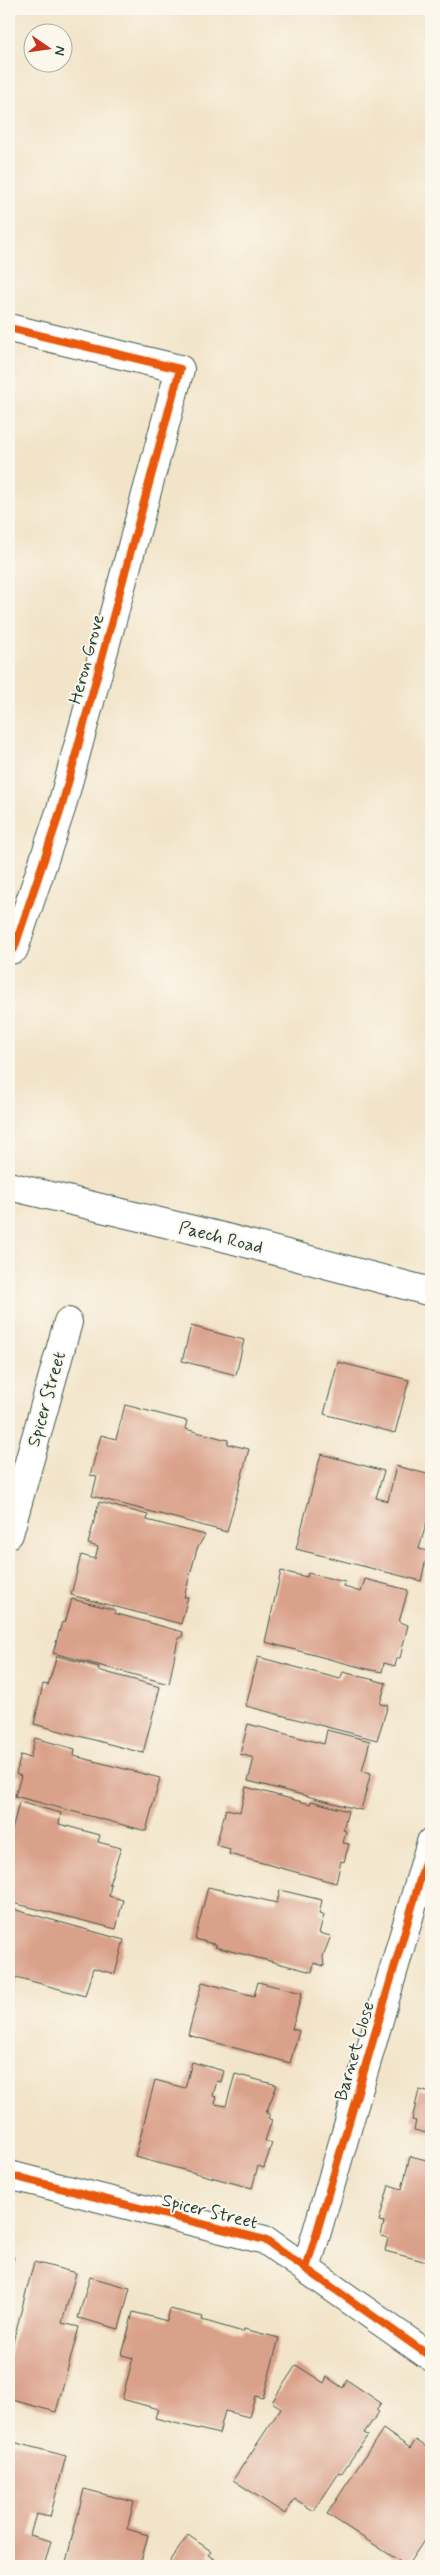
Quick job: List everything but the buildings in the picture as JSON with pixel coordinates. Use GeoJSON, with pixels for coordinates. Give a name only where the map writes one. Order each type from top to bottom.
{"type":"FeatureCollection","features":[{"type":"Feature","properties":{"kind":"street","name":"Heron Grove"},"geometry":{"type":"LineString","coordinates":[[9,328],[180,369],[61,809],[14,950],[9,950]]}},
{"type":"Feature","properties":{"kind":"street","name":"Paech Road"},"geometry":{"type":"LineString","coordinates":[[9,1186],[219,1236],[431,1292]]}},
{"type":"Feature","properties":{"kind":"street","name":"Spicer Street"},"geometry":{"type":"LineString","coordinates":[[9,1534],[68,1322]]}},
{"type":"Feature","properties":{"kind":"street","name":"Barnet Close"},"geometry":{"type":"LineString","coordinates":[[306,2269],[431,1842]]}},
{"type":"Feature","properties":{"kind":"street","name":"Spicer Street"},"geometry":{"type":"LineString","coordinates":[[9,2175],[265,2240],[431,2357]]}},
{"type":"Feature","properties":{"kind":"cycle path"},"geometry":{"type":"LineString","coordinates":[[9,328],[180,369],[61,809],[14,949],[9,950]]}},
{"type":"Feature","properties":{"kind":"cycle path"},"geometry":{"type":"LineString","coordinates":[[306,2269],[431,1842]]}},
{"type":"Feature","properties":{"kind":"cycle path"},"geometry":{"type":"LineString","coordinates":[[9,2175],[265,2240],[431,2357]]}}]}
